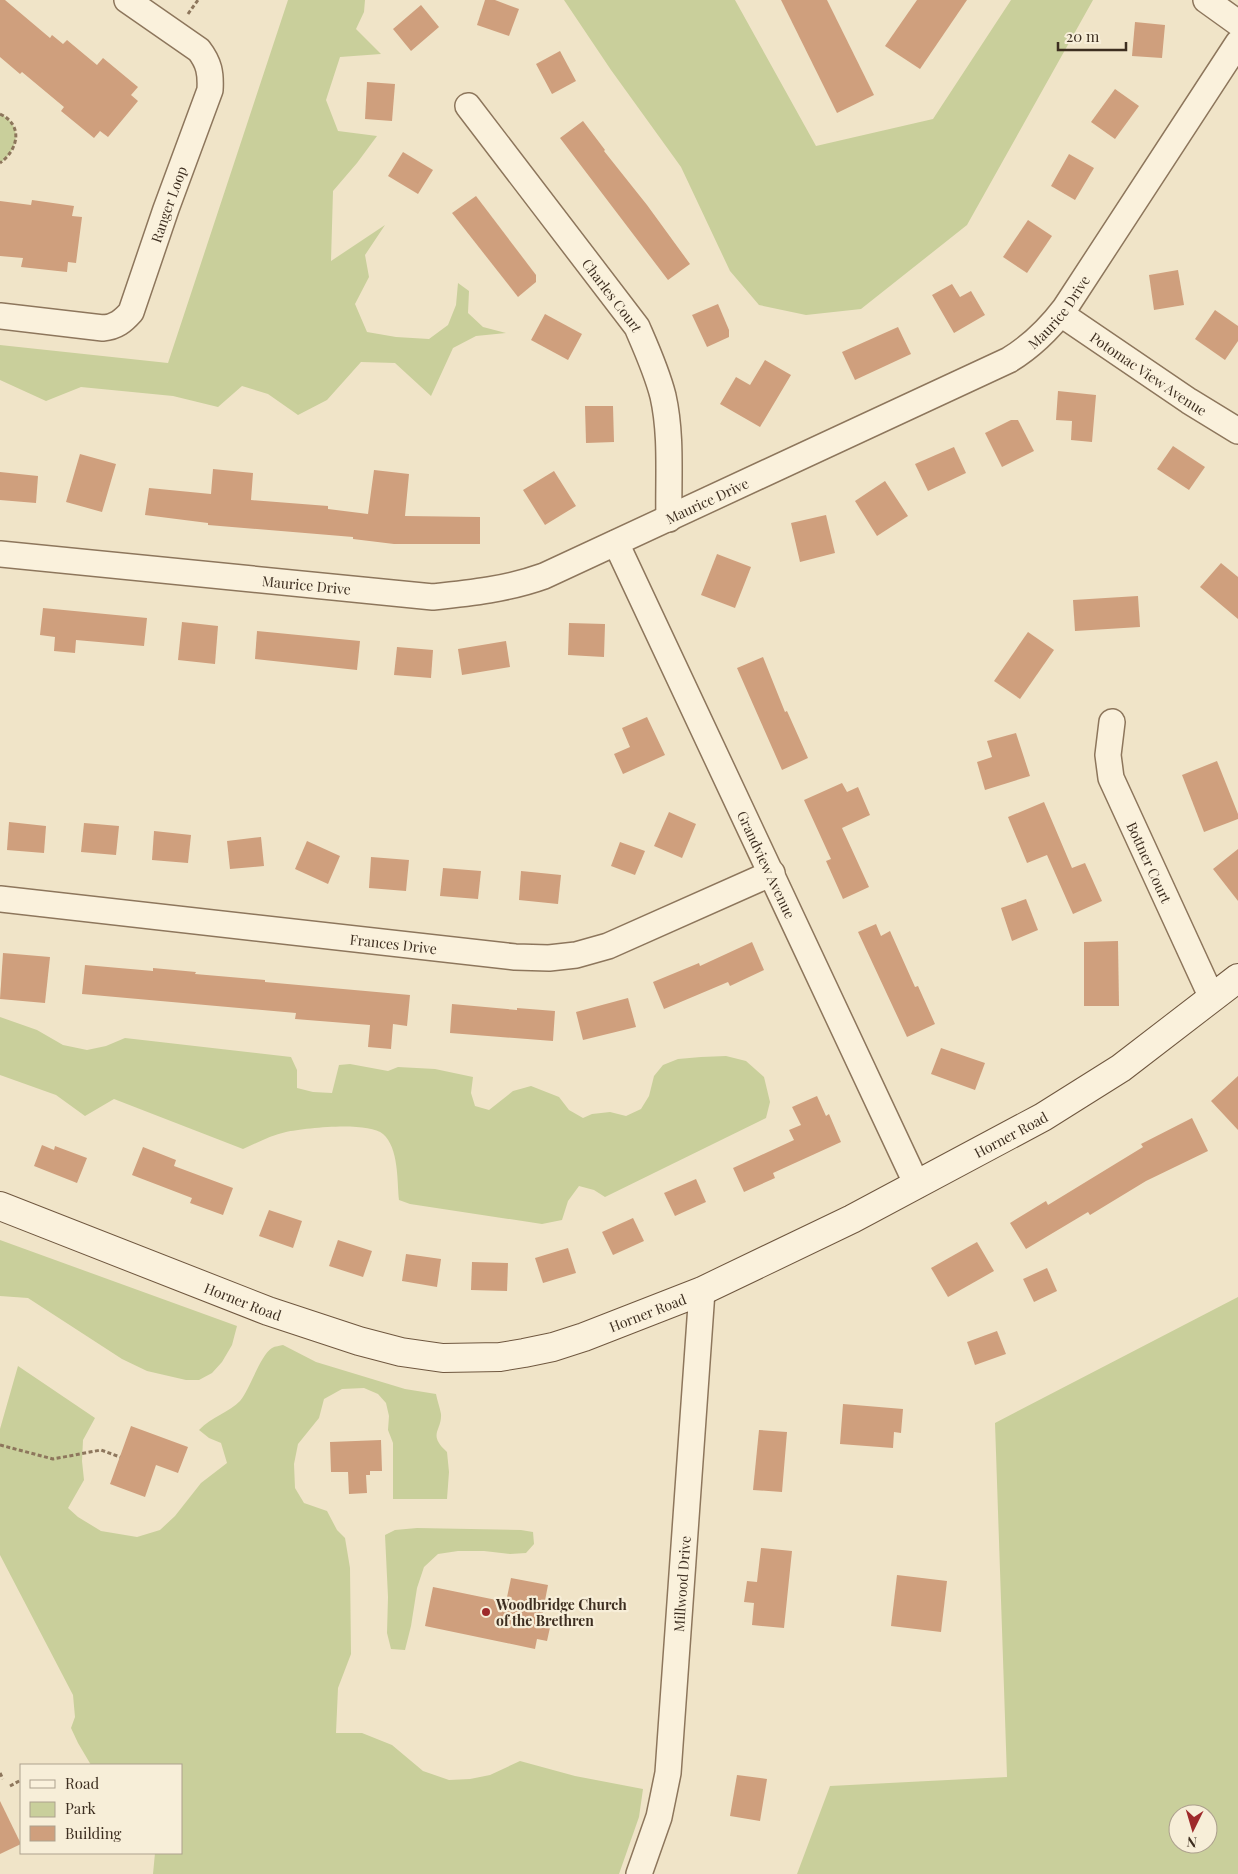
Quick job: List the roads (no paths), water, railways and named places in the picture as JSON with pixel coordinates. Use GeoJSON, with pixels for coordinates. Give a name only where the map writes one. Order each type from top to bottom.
{"type":"FeatureCollection","features":[{"type":"Feature","properties":{"kind":"main road","name":"Horner Road"},"geometry":{"type":"LineString","coordinates":[[0,1206],[314,1328],[401,1352],[444,1358],[500,1357],[553,1347],[624,1322],[702,1291],[795,1248],[1043,1117],[1121,1068],[1238,978]]}},
{"type":"Feature","properties":{"kind":"street","name":"Ranger Loop"},"geometry":{"type":"LineString","coordinates":[[0,316],[103,328],[123,322],[132,312],[166,209],[210,90],[211,75],[207,61],[199,50],[127,0]]}},
{"type":"Feature","properties":{"kind":"street"},"geometry":{"type":"LineString","coordinates":[[1206,0],[1238,24]]}},
{"type":"Feature","properties":{"kind":"street","name":"Maurice Drive"},"geometry":{"type":"LineString","coordinates":[[0,554],[433,597],[490,591],[544,576],[1009,360],[1024,351],[1047,331],[1061,314],[1238,43]]}},
{"type":"Feature","properties":{"kind":"street","name":"Charles Court"},"geometry":{"type":"LineString","coordinates":[[468,106],[637,327],[652,361],[663,396],[668,433],[669,519]]}},
{"type":"Feature","properties":{"kind":"street","name":"Potomac View Avenue"},"geometry":{"type":"LineString","coordinates":[[1061,314],[1238,432]]}},
{"type":"Feature","properties":{"kind":"street","name":"Grandview Avenue"},"geometry":{"type":"LineString","coordinates":[[616,543],[917,1185]]}},
{"type":"Feature","properties":{"kind":"street","name":"Bottner Court"},"geometry":{"type":"LineString","coordinates":[[1112,722],[1108,754],[1111,778],[1212,998]]}},
{"type":"Feature","properties":{"kind":"street","name":"Frances Drive"},"geometry":{"type":"LineString","coordinates":[[0,899],[515,957],[549,958],[576,955],[608,946],[772,873]]}},
{"type":"Feature","properties":{"kind":"street","name":"Millwood Drive"},"geometry":{"type":"LineString","coordinates":[[639,1874],[659,1817],[668,1773],[702,1291]]}},
{"type":"Feature","properties":{"kind":"place","name":"Woodbridge Church of the Brethren"},"geometry":{"type":"Point","coordinates":[486,1612]}}]}
